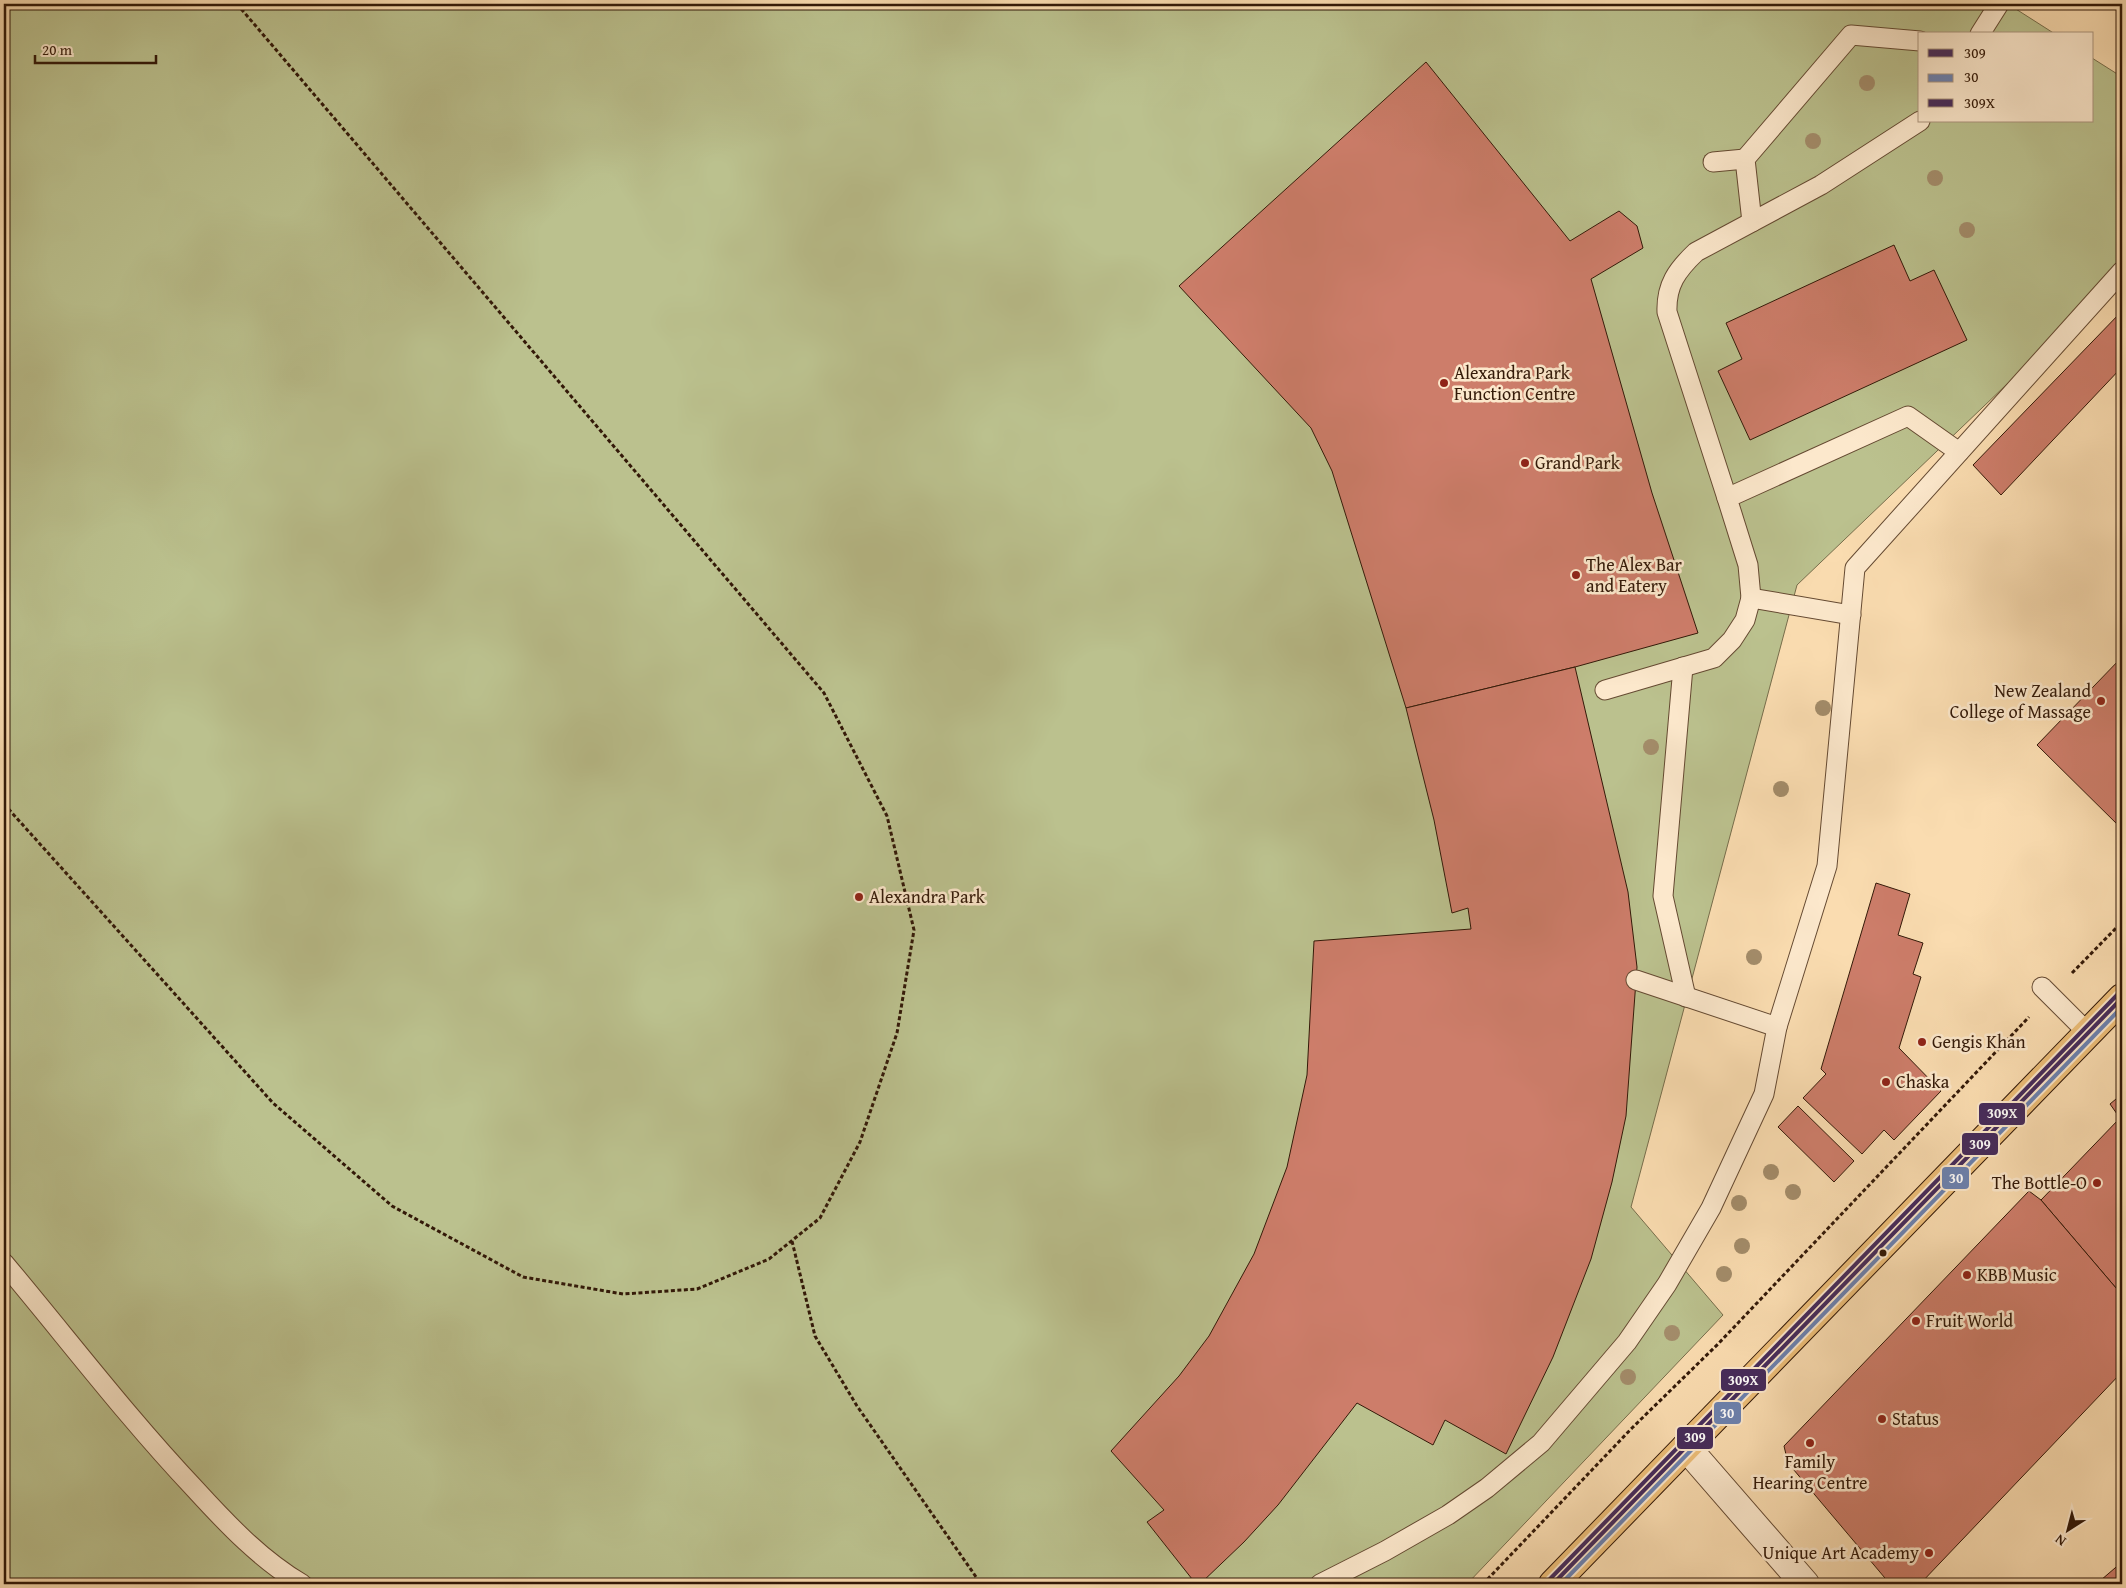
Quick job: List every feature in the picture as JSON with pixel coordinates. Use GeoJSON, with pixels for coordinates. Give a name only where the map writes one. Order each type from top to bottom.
{"type":"FeatureCollection","features":[{"type":"Feature","properties":{"kind":"main road"},"geometry":{"type":"LineString","coordinates":[[1553,1584],[2122,998]]}},
{"type":"Feature","properties":{"kind":"street"},"geometry":{"type":"LineString","coordinates":[[1686,1447],[1805,1584]]}},
{"type":"Feature","properties":{"kind":"lane"},"geometry":{"type":"LineString","coordinates":[[1981,32],[1999,4]]}},
{"type":"Feature","properties":{"kind":"lane"},"geometry":{"type":"LineString","coordinates":[[1713,162],[1745,159],[1851,35],[1918,41]]}},
{"type":"Feature","properties":{"kind":"lane"},"geometry":{"type":"LineString","coordinates":[[1605,690],[1714,658],[1732,640],[1745,620],[1751,598],[1748,565],[1667,312],[1666,295],[1680,268],[1696,252],[1821,185],[1918,122]]}},
{"type":"Feature","properties":{"kind":"lane"},"geometry":{"type":"LineString","coordinates":[[1745,159],[1752,222]]}},
{"type":"Feature","properties":{"kind":"lane"},"geometry":{"type":"LineString","coordinates":[[1320,1584],[1385,1552],[1448,1515],[1487,1488],[1541,1443],[1627,1342],[1667,1284],[1711,1208],[1764,1094],[1777,1027],[1826,866],[1855,568],[2122,271]]}},
{"type":"Feature","properties":{"kind":"lane"},"geometry":{"type":"LineString","coordinates":[[1727,498],[1908,416],[1959,452]]}},
{"type":"Feature","properties":{"kind":"lane"},"geometry":{"type":"LineString","coordinates":[[1751,598],[1851,615]]}},
{"type":"Feature","properties":{"kind":"lane"},"geometry":{"type":"LineString","coordinates":[[1683,667],[1663,896],[1686,997]]}},
{"type":"Feature","properties":{"kind":"lane"},"geometry":{"type":"LineString","coordinates":[[1636,980],[1777,1027]]}},
{"type":"Feature","properties":{"kind":"lane"},"geometry":{"type":"LineString","coordinates":[[2047,991],[2088,1033]]}},
{"type":"Feature","properties":{"kind":"lane"},"geometry":{"type":"LineString","coordinates":[[4,1262],[168,1460],[227,1524],[282,1572],[302,1584]]}},
{"type":"Feature","properties":{"kind":"path"},"geometry":{"type":"LineString","coordinates":[[4,804],[273,1103],[392,1206],[523,1276],[623,1294],[696,1289],[769,1259],[820,1218],[860,1142],[897,1033],[914,930],[887,816],[824,693],[237,4]]}},
{"type":"Feature","properties":{"kind":"path"},"geometry":{"type":"LineString","coordinates":[[1483,1584],[1632,1428],[1718,1344],[2047,991],[2122,922]]}},
{"type":"Feature","properties":{"kind":"path"},"geometry":{"type":"LineString","coordinates":[[792,1241],[815,1336],[857,1406],[980,1584]]}},
{"type":"Feature","properties":{"kind":"green space","name":"Alexandra Park"},"geometry":{"type":"Polygon","coordinates":[[[4,4],[2008,4],[2052,32],[1918,32],[1918,122],[2094,122],[2094,59],[2122,77],[2122,274],[1797,585],[1631,1207],[1723,1315],[1467,1584],[4,1584],[4,4]]]}},
{"type":"Feature","properties":{"kind":"building","name":"Alexandra Park Function Centre"},"geometry":{"type":"Polygon","coordinates":[[[1426,62],[1570,241],[1619,211],[1637,226],[1643,248],[1591,279],[1652,493],[1698,633],[1575,667],[1406,708],[1332,471],[1311,428],[1179,286],[1426,62]]]}},
{"type":"Feature","properties":{"kind":"building"},"geometry":{"type":"Polygon","coordinates":[[[1894,245],[1910,281],[1934,270],[1967,340],[1750,440],[1718,371],[1742,359],[1726,323],[1894,245]]]}},
{"type":"Feature","properties":{"kind":"building"},"geometry":{"type":"Polygon","coordinates":[[[2122,311],[2122,367],[2001,495],[1973,465],[2122,311]]]}},
{"type":"Feature","properties":{"kind":"building","name":"New Zealand College of Massage"},"geometry":{"type":"Polygon","coordinates":[[[2122,657],[2122,829],[2037,745],[2122,657]]]}},
{"type":"Feature","properties":{"kind":"building"},"geometry":{"type":"Polygon","coordinates":[[[1575,667],[1628,892],[1637,967],[1626,1116],[1612,1182],[1591,1259],[1553,1357],[1506,1454],[1445,1420],[1433,1445],[1357,1403],[1278,1505],[1244,1542],[1200,1584],[1196,1584],[1147,1522],[1164,1510],[1111,1451],[1179,1376],[1209,1336],[1254,1254],[1287,1167],[1307,1075],[1314,941],[1471,929],[1468,908],[1452,913],[1434,820],[1406,708],[1575,667]]]}},
{"type":"Feature","properties":{"kind":"building"},"geometry":{"type":"Polygon","coordinates":[[[1876,883],[1910,894],[1898,935],[1923,943],[1913,974],[1921,977],[1899,1048],[1941,1091],[1894,1140],[1884,1130],[1862,1154],[1803,1098],[1826,1074],[1821,1069],[1876,883]]]}},
{"type":"Feature","properties":{"kind":"building"},"geometry":{"type":"Polygon","coordinates":[[[2122,1094],[2122,1121],[2110,1104],[2122,1094]]]}},
{"type":"Feature","properties":{"kind":"building"},"geometry":{"type":"Polygon","coordinates":[[[1798,1106],[1854,1161],[1834,1182],[1778,1127],[1798,1106]]]}},
{"type":"Feature","properties":{"kind":"building"},"geometry":{"type":"Polygon","coordinates":[[[2120,1118],[2122,1121],[2122,1295],[2041,1200],[2120,1118]]]}},
{"type":"Feature","properties":{"kind":"building"},"geometry":{"type":"Polygon","coordinates":[[[2029,1191],[2041,1200],[2122,1295],[2122,1372],[1920,1584],[1890,1584],[1788,1463],[1784,1446],[2029,1191]]]}},
{"type":"Feature","properties":{"kind":"building"},"geometry":{"type":"Polygon","coordinates":[[[2122,1562],[2122,1584],[2105,1584],[2101,1580],[2122,1562]]]}},
{"type":"Feature","properties":{"kind":"transit line","name":"309X"},"geometry":{"type":"LineString","coordinates":[[1549,1580],[2118,994]]}},
{"type":"Feature","properties":{"kind":"transit line","name":"309"},"geometry":{"type":"LineString","coordinates":[[1553,1584],[2122,998]]}},
{"type":"Feature","properties":{"kind":"transit line","name":"30"},"geometry":{"type":"LineString","coordinates":[[1561,1584],[2122,1007]]}},
{"type":"Feature","properties":{"kind":"place","name":"Alexandra Park Function Centre"},"geometry":{"type":"Point","coordinates":[1444,383]}},
{"type":"Feature","properties":{"kind":"place","name":"Grand Park"},"geometry":{"type":"Point","coordinates":[1525,463]}},
{"type":"Feature","properties":{"kind":"place","name":"The Alex Bar and Eatery"},"geometry":{"type":"Point","coordinates":[1576,575]}},
{"type":"Feature","properties":{"kind":"place","name":"New Zealand College of Massage"},"geometry":{"type":"Point","coordinates":[2101,701]}},
{"type":"Feature","properties":{"kind":"place","name":"Alexandra Park"},"geometry":{"type":"Point","coordinates":[859,897]}},
{"type":"Feature","properties":{"kind":"place","name":"Gengis Khan"},"geometry":{"type":"Point","coordinates":[1922,1042]}},
{"type":"Feature","properties":{"kind":"place","name":"Chaska"},"geometry":{"type":"Point","coordinates":[1886,1082]}},
{"type":"Feature","properties":{"kind":"place","name":"The Bottle-O"},"geometry":{"type":"Point","coordinates":[2097,1183]}},
{"type":"Feature","properties":{"kind":"place","name":"KBB Music"},"geometry":{"type":"Point","coordinates":[1967,1275]}},
{"type":"Feature","properties":{"kind":"place","name":"Fruit World"},"geometry":{"type":"Point","coordinates":[1916,1321]}},
{"type":"Feature","properties":{"kind":"place","name":"Status"},"geometry":{"type":"Point","coordinates":[1882,1419]}},
{"type":"Feature","properties":{"kind":"place","name":"Family Hearing Centre"},"geometry":{"type":"Point","coordinates":[1810,1443]}},
{"type":"Feature","properties":{"kind":"place","name":"Unique Art Academy"},"geometry":{"type":"Point","coordinates":[1929,1553]}}]}
